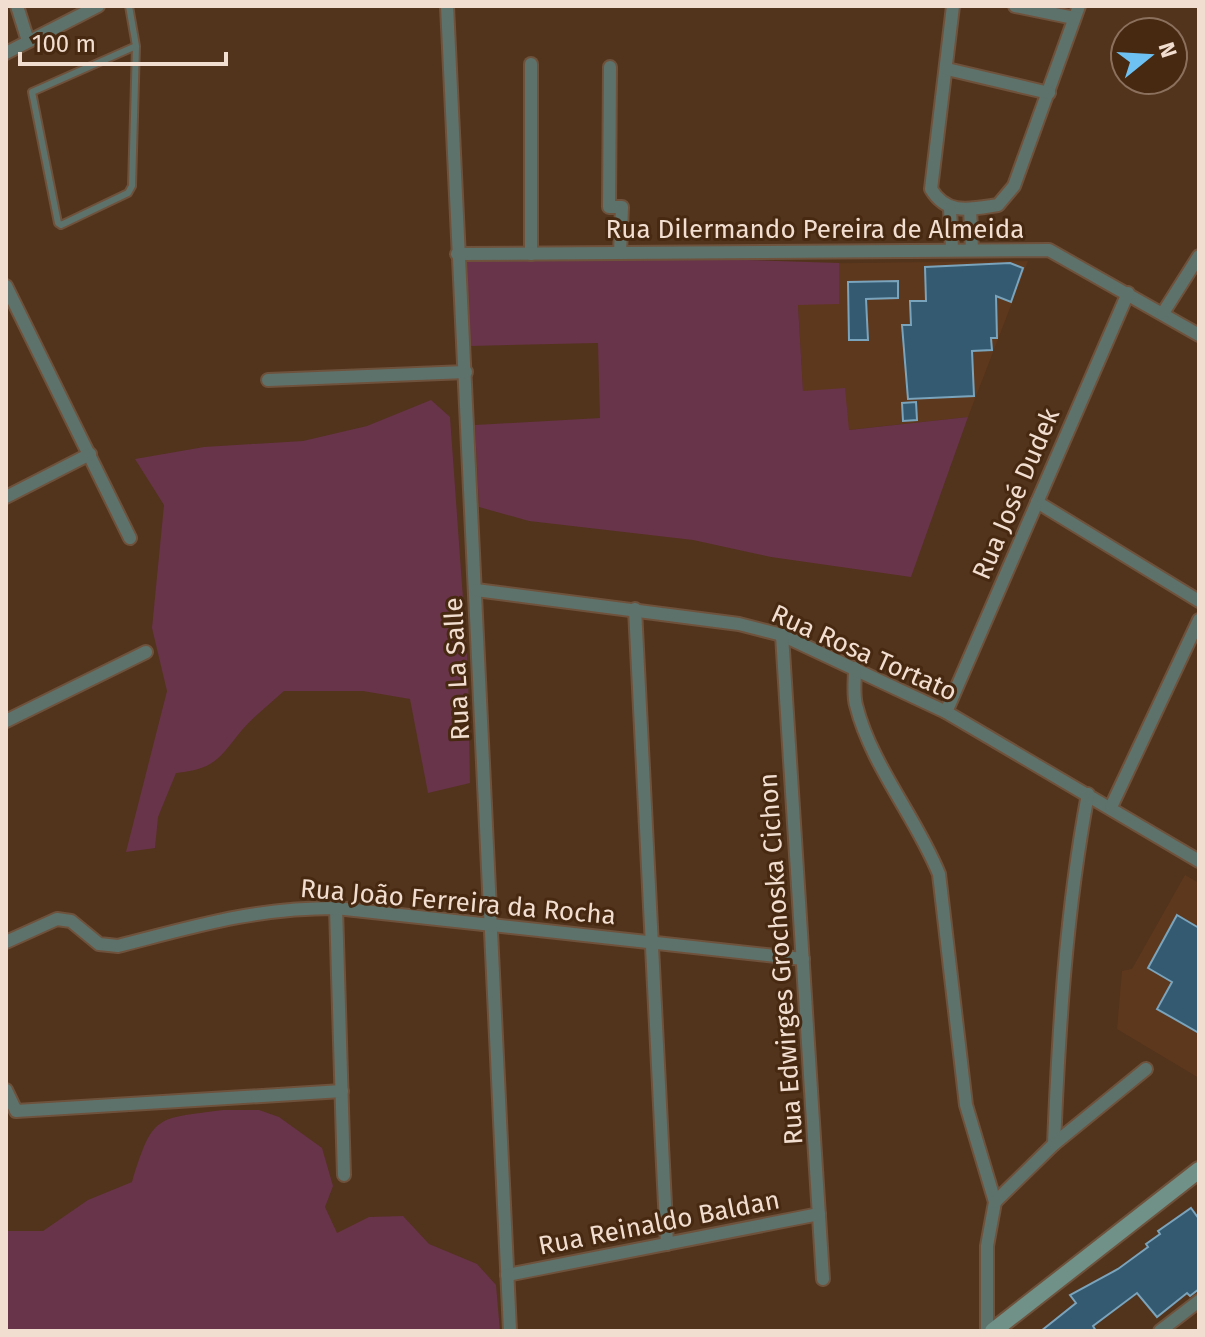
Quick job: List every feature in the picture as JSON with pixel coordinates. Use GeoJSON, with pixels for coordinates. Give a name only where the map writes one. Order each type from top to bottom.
{"type":"FeatureCollection","features":[{"type":"Feature","properties":{"kind":"main road"},"geometry":{"type":"LineString","coordinates":[[990,1331],[1199,1170]]}},
{"type":"Feature","properties":{"kind":"street"},"geometry":{"type":"LineString","coordinates":[[17,6],[28,41]]}},
{"type":"Feature","properties":{"kind":"street"},"geometry":{"type":"LineString","coordinates":[[6,53],[98,6]]}},
{"type":"Feature","properties":{"kind":"street","name":"Rua La Salle"},"geometry":{"type":"LineString","coordinates":[[447,6],[510,1331]]}},
{"type":"Feature","properties":{"kind":"street"},"geometry":{"type":"LineString","coordinates":[[953,6],[931,189],[939,203],[950,209],[998,205],[1007,197],[1049,93],[1076,12],[1015,6]]}},
{"type":"Feature","properties":{"kind":"street"},"geometry":{"type":"LineString","coordinates":[[531,64],[531,254]]}},
{"type":"Feature","properties":{"kind":"street"},"geometry":{"type":"LineString","coordinates":[[610,67],[609,207],[622,207],[620,253]]}},
{"type":"Feature","properties":{"kind":"street"},"geometry":{"type":"LineString","coordinates":[[947,69],[1049,93]]}},
{"type":"Feature","properties":{"kind":"street"},"geometry":{"type":"LineString","coordinates":[[950,209],[952,248]]}},
{"type":"Feature","properties":{"kind":"street"},"geometry":{"type":"LineString","coordinates":[[970,209],[972,249]]}},
{"type":"Feature","properties":{"kind":"street","name":"Rua Dilermando Pereira de Almeida"},"geometry":{"type":"LineString","coordinates":[[457,254],[952,248],[1049,250],[1199,335]]}},
{"type":"Feature","properties":{"kind":"street"},"geometry":{"type":"LineString","coordinates":[[1163,313],[1199,256]]}},
{"type":"Feature","properties":{"kind":"street"},"geometry":{"type":"LineString","coordinates":[[6,286],[130,538]]}},
{"type":"Feature","properties":{"kind":"street","name":"Rua José Dudek"},"geometry":{"type":"LineString","coordinates":[[946,712],[1128,293]]}},
{"type":"Feature","properties":{"kind":"street"},"geometry":{"type":"LineString","coordinates":[[268,380],[466,372]]}},
{"type":"Feature","properties":{"kind":"street"},"geometry":{"type":"LineString","coordinates":[[6,497],[90,454]]}},
{"type":"Feature","properties":{"kind":"street"},"geometry":{"type":"LineString","coordinates":[[1037,502],[1199,601]]}},
{"type":"Feature","properties":{"kind":"street","name":"Rua Rosa Tortato"},"geometry":{"type":"LineString","coordinates":[[476,590],[739,624],[782,635],[946,712],[1199,861]]}},
{"type":"Feature","properties":{"kind":"street"},"geometry":{"type":"LineString","coordinates":[[635,609],[667,1244]]}},
{"type":"Feature","properties":{"kind":"street"},"geometry":{"type":"LineString","coordinates":[[1111,807],[1199,620]]}},
{"type":"Feature","properties":{"kind":"street","name":"Rua Edwirges Grochoska Cichon"},"geometry":{"type":"LineString","coordinates":[[782,635],[823,1279]]}},
{"type":"Feature","properties":{"kind":"street"},"geometry":{"type":"LineString","coordinates":[[6,721],[146,652]]}},
{"type":"Feature","properties":{"kind":"street"},"geometry":{"type":"LineString","coordinates":[[855,668],[855,703],[870,742],[924,838],[939,874],[966,1105],[995,1202],[987,1246],[990,1331]]}},
{"type":"Feature","properties":{"kind":"street"},"geometry":{"type":"LineString","coordinates":[[1054,1144],[1060,1005],[1071,887],[1088,794]]}},
{"type":"Feature","properties":{"kind":"street","name":"Rua João Ferreira da Rocha"},"geometry":{"type":"LineString","coordinates":[[6,942],[57,919],[71,921],[99,944],[118,946],[237,915],[281,908],[336,908],[803,959]]}},
{"type":"Feature","properties":{"kind":"street"},"geometry":{"type":"LineString","coordinates":[[336,908],[344,1175]]}},
{"type":"Feature","properties":{"kind":"street"},"geometry":{"type":"LineString","coordinates":[[995,1202],[1054,1144],[1146,1069]]}},
{"type":"Feature","properties":{"kind":"street"},"geometry":{"type":"LineString","coordinates":[[6,1090],[16,1111],[342,1091]]}},
{"type":"Feature","properties":{"kind":"street","name":"Rua Reinaldo Baldan"},"geometry":{"type":"LineString","coordinates":[[507,1275],[819,1214]]}},
{"type":"Feature","properties":{"kind":"street"},"geometry":{"type":"LineString","coordinates":[[1160,1331],[1199,1301]]}},
{"type":"Feature","properties":{"kind":"lane"},"geometry":{"type":"LineString","coordinates":[[129,6],[136,46],[132,186],[128,193],[61,225],[32,92],[136,46]]}},
{"type":"Feature","properties":{"kind":"shaded area"},"geometry":{"type":"Polygon","coordinates":[[[683,258],[839,263],[839,304],[798,305],[803,391],[845,388],[849,430],[968,417],[911,577],[771,557],[693,540],[529,521],[479,507],[475,425],[600,418],[598,343],[470,346],[467,261],[683,258]]]}},
{"type":"Feature","properties":{"kind":"shaded area"},"geometry":{"type":"Polygon","coordinates":[[[1028,261],[968,417],[848,430],[803,391],[798,305],[779,264],[1028,261]]]}},
{"type":"Feature","properties":{"kind":"shaded area"},"geometry":{"type":"Polygon","coordinates":[[[431,400],[450,417],[468,669],[470,783],[428,793],[410,699],[363,691],[284,691],[247,725],[216,760],[200,768],[176,773],[158,817],[155,848],[126,852],[167,691],[152,628],[164,505],[135,459],[204,447],[303,441],[367,426],[431,400]]]}},
{"type":"Feature","properties":{"kind":"shaded area"},"geometry":{"type":"Polygon","coordinates":[[[1185,875],[1199,883],[1199,1078],[1117,1029],[1122,971],[1132,969],[1185,875]]]}},
{"type":"Feature","properties":{"kind":"shaded area"},"geometry":{"type":"Polygon","coordinates":[[[259,1110],[279,1117],[322,1148],[333,1186],[325,1207],[337,1233],[369,1217],[403,1216],[429,1244],[477,1264],[496,1285],[500,1331],[6,1331],[6,1231],[43,1231],[88,1200],[132,1182],[146,1143],[160,1124],[183,1115],[259,1110]]]}},
{"type":"Feature","properties":{"kind":"building"},"geometry":{"type":"Polygon","coordinates":[[[1010,263],[1023,268],[1011,302],[996,296],[997,338],[991,338],[992,350],[972,351],[974,396],[908,399],[902,325],[911,325],[910,301],[926,301],[925,267],[1010,263]]]}},
{"type":"Feature","properties":{"kind":"building"},"geometry":{"type":"Polygon","coordinates":[[[898,281],[898,298],[866,299],[868,340],[849,340],[848,282],[898,281]]]}},
{"type":"Feature","properties":{"kind":"building"},"geometry":{"type":"Polygon","coordinates":[[[916,402],[917,420],[903,421],[902,403],[916,402]]]}},
{"type":"Feature","properties":{"kind":"building"},"geometry":{"type":"Polygon","coordinates":[[[1177,915],[1199,928],[1199,1033],[1157,1009],[1172,982],[1148,968],[1177,915]]]}},
{"type":"Feature","properties":{"kind":"building"},"geometry":{"type":"Polygon","coordinates":[[[1191,1208],[1199,1219],[1199,1289],[1190,1296],[1187,1293],[1157,1317],[1137,1293],[1093,1326],[1096,1331],[1041,1331],[1076,1303],[1070,1295],[1118,1269],[1148,1247],[1146,1244],[1160,1234],[1158,1231],[1191,1208]]]}}]}
